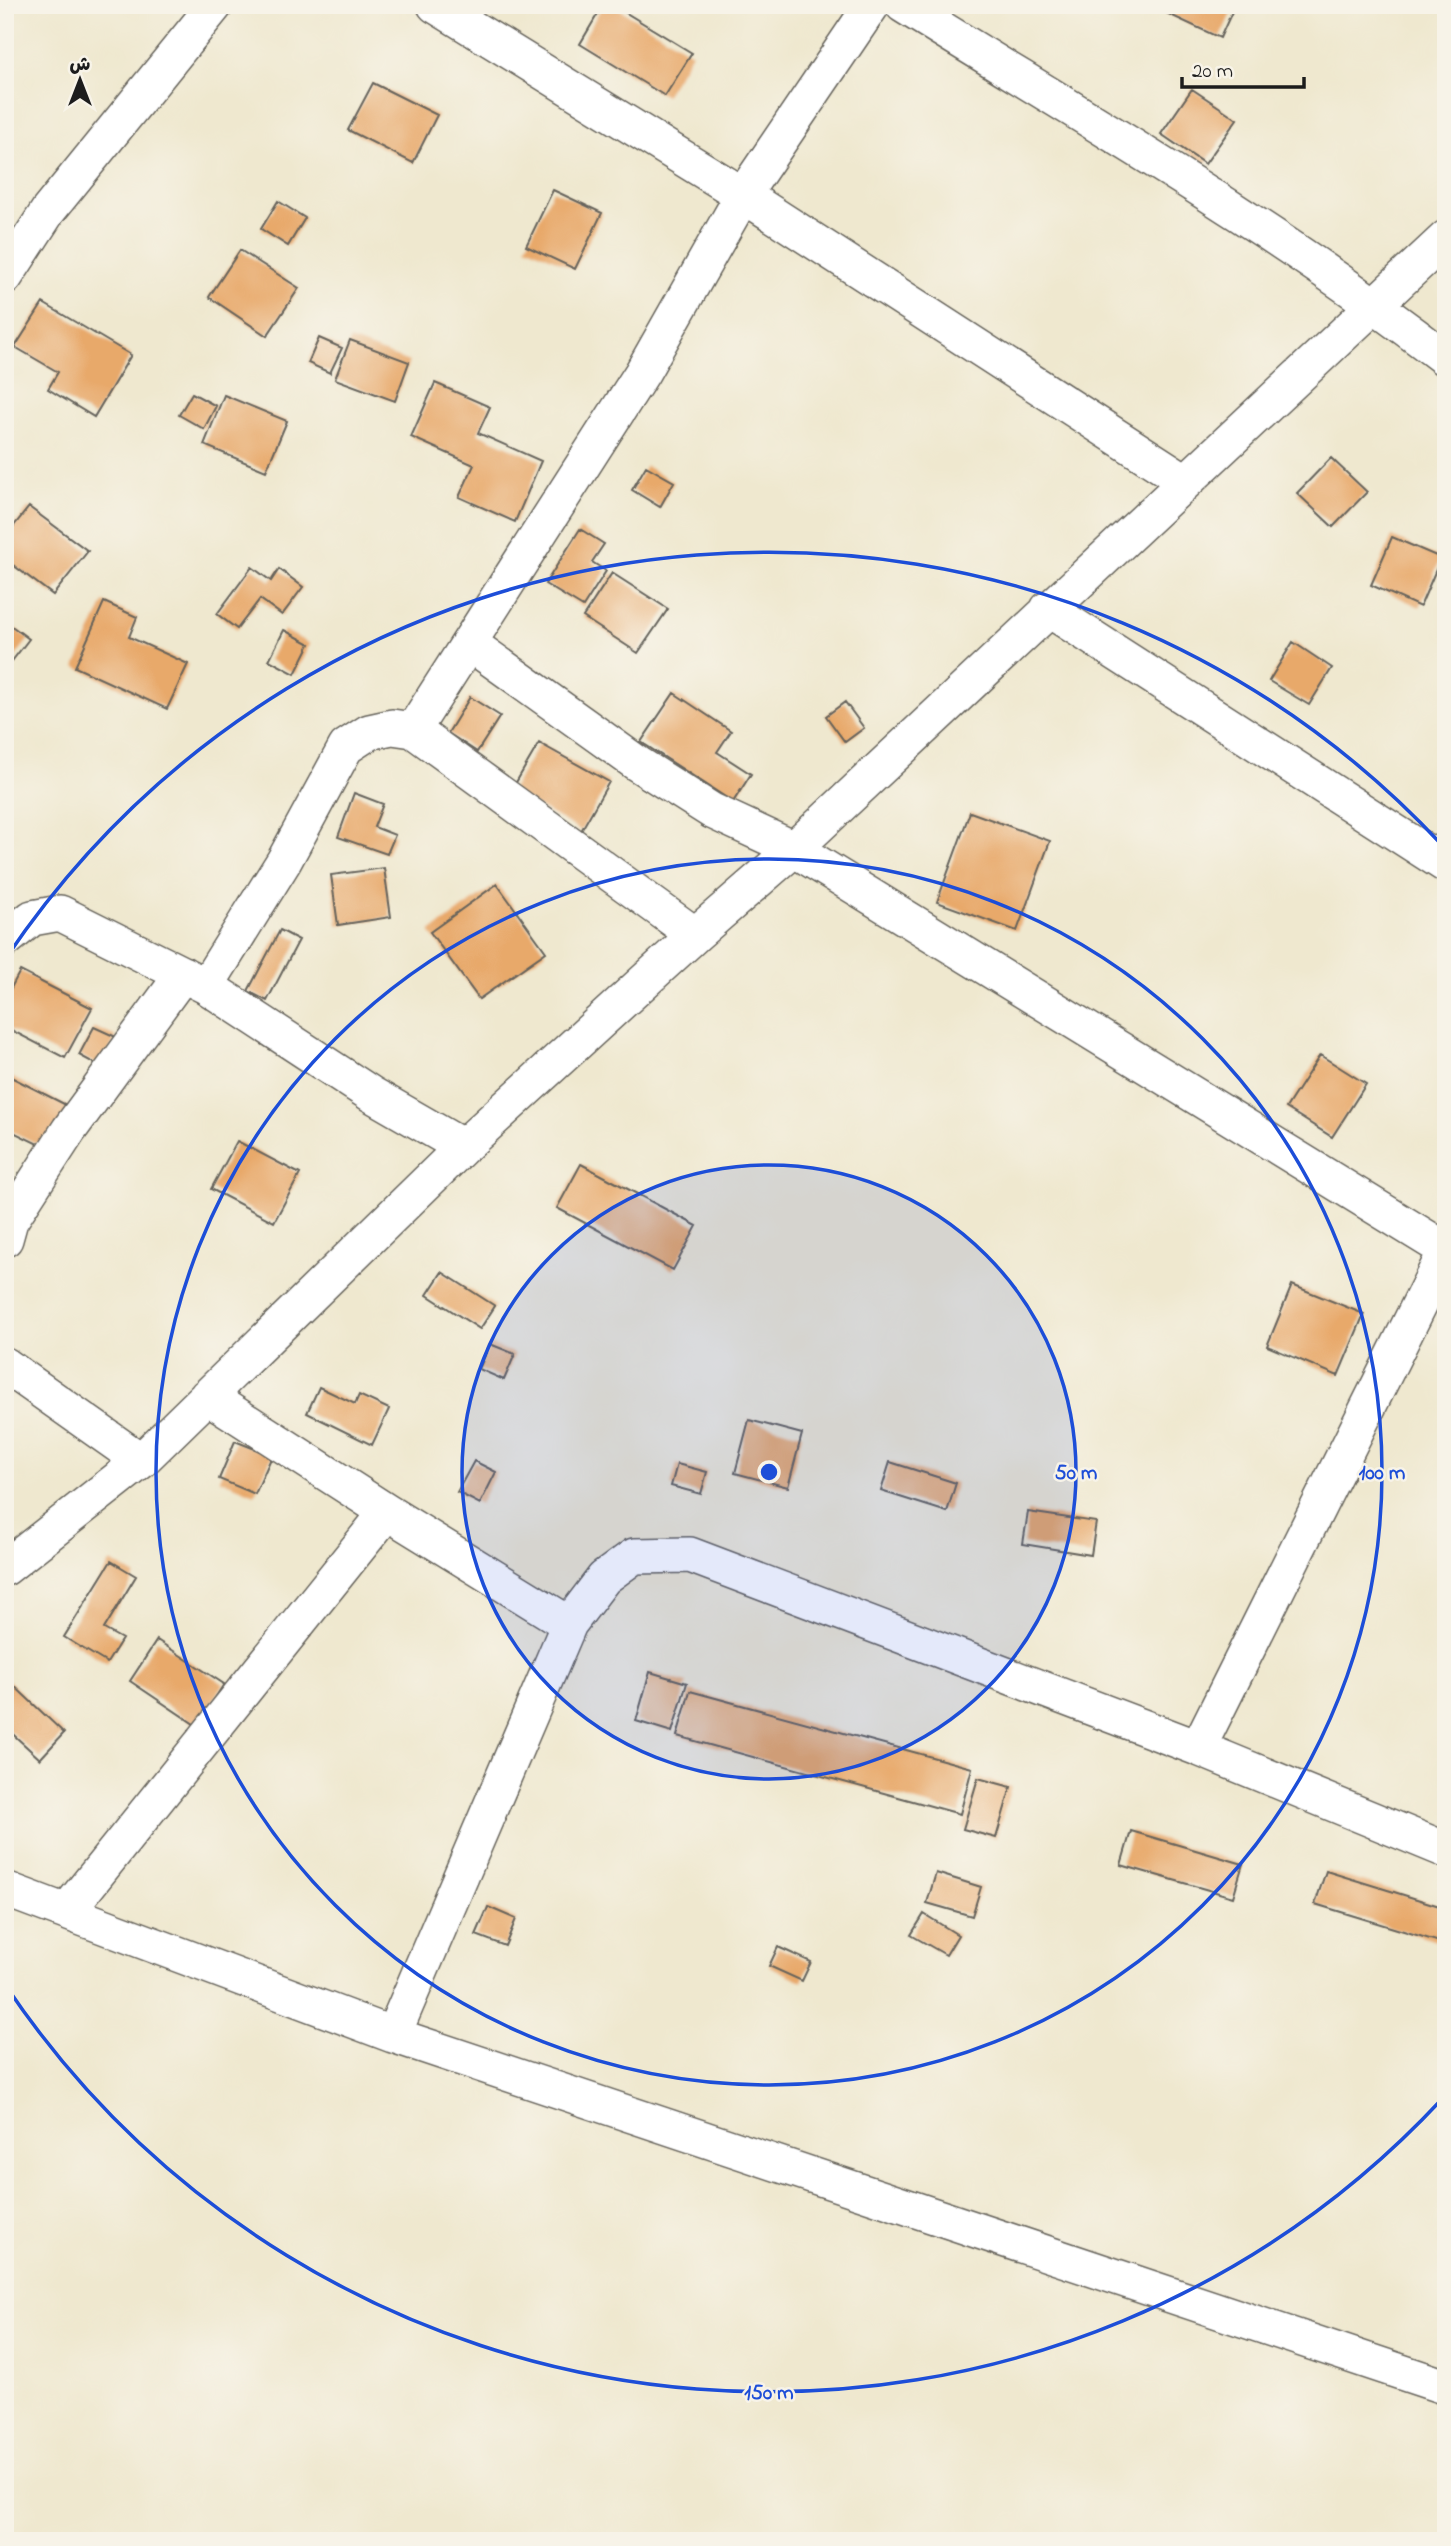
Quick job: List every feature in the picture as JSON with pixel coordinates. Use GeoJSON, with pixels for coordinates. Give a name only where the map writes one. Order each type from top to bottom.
{"type":"FeatureCollection","features":[{"type":"Feature","properties":{"kind":"street"},"geometry":{"type":"LineString","coordinates":[[5,277],[48,211],[215,5]]}},
{"type":"Feature","properties":{"kind":"street"},"geometry":{"type":"LineString","coordinates":[[435,5],[743,195],[1185,481]]}},
{"type":"Feature","properties":{"kind":"street"},"geometry":{"type":"LineString","coordinates":[[413,730],[642,373],[743,195],[872,5]]}},
{"type":"Feature","properties":{"kind":"street"},"geometry":{"type":"LineString","coordinates":[[903,5],[1254,224],[1375,304],[1446,359]]}},
{"type":"Feature","properties":{"kind":"street"},"geometry":{"type":"LineString","coordinates":[[5,1568],[141,1461],[463,1147],[695,935],[794,849],[1446,238]]}},
{"type":"Feature","properties":{"kind":"street"},"geometry":{"type":"LineString","coordinates":[[1048,609],[1446,865]]}},
{"type":"Feature","properties":{"kind":"street"},"geometry":{"type":"LineString","coordinates":[[469,643],[638,764],[712,811],[794,849],[1446,1250],[1198,1748]]}},
{"type":"Feature","properties":{"kind":"street"},"geometry":{"type":"LineString","coordinates":[[5,1239],[10,1221],[69,1130],[194,980],[284,861],[346,747],[369,732],[392,727],[413,730],[695,935]]}},
{"type":"Feature","properties":{"kind":"street"},"geometry":{"type":"LineString","coordinates":[[5,940],[32,918],[60,913],[194,980],[371,1094],[463,1147]]}},
{"type":"Feature","properties":{"kind":"street"},"geometry":{"type":"LineString","coordinates":[[5,1365],[141,1461]]}},
{"type":"Feature","properties":{"kind":"street"},"geometry":{"type":"LineString","coordinates":[[208,1396],[387,1513],[569,1624]]}},
{"type":"Feature","properties":{"kind":"street"},"geometry":{"type":"LineString","coordinates":[[67,1912],[387,1513]]}},
{"type":"Feature","properties":{"kind":"street"},"geometry":{"type":"LineString","coordinates":[[393,2035],[569,1624],[604,1578],[635,1556],[691,1555],[1198,1748],[1446,1850]]}},
{"type":"Feature","properties":{"kind":"street"},"geometry":{"type":"LineString","coordinates":[[5,1889],[393,2035],[1446,2387]]}},
{"type":"Feature","properties":{"kind":"building"},"geometry":{"type":"Polygon","coordinates":[[[603,5],[613,5],[692,53],[665,96],[580,44],[603,5]]]}},
{"type":"Feature","properties":{"kind":"building"},"geometry":{"type":"Polygon","coordinates":[[[1167,5],[1235,5],[1220,38],[1164,12],[1167,5]]]}},
{"type":"Feature","properties":{"kind":"building"},"geometry":{"type":"Polygon","coordinates":[[[373,83],[437,115],[413,163],[348,130],[373,83]]]}},
{"type":"Feature","properties":{"kind":"building"},"geometry":{"type":"Polygon","coordinates":[[[1192,89],[1237,119],[1205,164],[1161,134],[1192,89]]]}},
{"type":"Feature","properties":{"kind":"building"},"geometry":{"type":"Polygon","coordinates":[[[553,190],[602,213],[575,269],[526,246],[553,190]]]}},
{"type":"Feature","properties":{"kind":"building"},"geometry":{"type":"Polygon","coordinates":[[[278,201],[305,218],[288,246],[261,229],[278,201]]]}},
{"type":"Feature","properties":{"kind":"building"},"geometry":{"type":"Polygon","coordinates":[[[240,250],[299,288],[267,336],[209,297],[240,250]]]}},
{"type":"Feature","properties":{"kind":"building"},"geometry":{"type":"Polygon","coordinates":[[[43,303],[131,355],[94,417],[48,389],[58,372],[15,347],[43,303]]]}},
{"type":"Feature","properties":{"kind":"building"},"geometry":{"type":"Polygon","coordinates":[[[319,338],[342,348],[330,373],[308,363],[319,338]]]}},
{"type":"Feature","properties":{"kind":"building"},"geometry":{"type":"Polygon","coordinates":[[[350,340],[409,362],[395,401],[335,379],[350,340]]]}},
{"type":"Feature","properties":{"kind":"building"},"geometry":{"type":"Polygon","coordinates":[[[435,383],[490,407],[478,433],[541,461],[515,522],[459,497],[474,465],[411,437],[435,383]]]}},
{"type":"Feature","properties":{"kind":"building"},"geometry":{"type":"Polygon","coordinates":[[[192,393],[216,406],[204,429],[179,415],[192,393]]]}},
{"type":"Feature","properties":{"kind":"building"},"geometry":{"type":"Polygon","coordinates":[[[224,395],[287,421],[266,471],[204,445],[224,395]]]}},
{"type":"Feature","properties":{"kind":"building"},"geometry":{"type":"Polygon","coordinates":[[[1331,458],[1367,492],[1333,527],[1297,493],[1331,458]]]}},
{"type":"Feature","properties":{"kind":"building"},"geometry":{"type":"Polygon","coordinates":[[[646,466],[674,482],[660,507],[632,490],[646,466]]]}},
{"type":"Feature","properties":{"kind":"building"},"geometry":{"type":"Polygon","coordinates":[[[29,507],[88,551],[53,595],[5,559],[5,537],[29,507]]]}},
{"type":"Feature","properties":{"kind":"building"},"geometry":{"type":"Polygon","coordinates":[[[580,529],[604,544],[592,562],[606,571],[583,607],[545,584],[580,529]]]}},
{"type":"Feature","properties":{"kind":"building"},"geometry":{"type":"Polygon","coordinates":[[[1392,537],[1441,558],[1420,607],[1371,585],[1392,537]]]}},
{"type":"Feature","properties":{"kind":"building"},"geometry":{"type":"Polygon","coordinates":[[[252,567],[271,581],[279,569],[303,587],[282,615],[260,599],[237,629],[217,614],[252,567]]]}},
{"type":"Feature","properties":{"kind":"building"},"geometry":{"type":"Polygon","coordinates":[[[612,573],[668,609],[638,653],[583,617],[612,573]]]}},
{"type":"Feature","properties":{"kind":"building"},"geometry":{"type":"Polygon","coordinates":[[[104,602],[137,617],[129,637],[188,664],[167,709],[75,667],[104,602]]]}},
{"type":"Feature","properties":{"kind":"building"},"geometry":{"type":"Polygon","coordinates":[[[5,621],[29,639],[5,670],[5,621]]]}},
{"type":"Feature","properties":{"kind":"building"},"geometry":{"type":"Polygon","coordinates":[[[284,630],[310,644],[295,674],[269,660],[284,630]]]}},
{"type":"Feature","properties":{"kind":"building"},"geometry":{"type":"Polygon","coordinates":[[[1293,642],[1332,668],[1309,705],[1269,681],[1293,642]]]}},
{"type":"Feature","properties":{"kind":"building"},"geometry":{"type":"Polygon","coordinates":[[[674,693],[731,731],[717,752],[751,774],[733,802],[641,742],[674,693]]]}},
{"type":"Feature","properties":{"kind":"building"},"geometry":{"type":"Polygon","coordinates":[[[470,697],[500,716],[477,752],[448,733],[470,697]]]}},
{"type":"Feature","properties":{"kind":"building"},"geometry":{"type":"Polygon","coordinates":[[[845,702],[864,728],[845,742],[826,716],[845,702]]]}},
{"type":"Feature","properties":{"kind":"building"},"geometry":{"type":"Polygon","coordinates":[[[539,743],[609,782],[581,831],[511,791],[539,743]]]}},
{"type":"Feature","properties":{"kind":"building"},"geometry":{"type":"Polygon","coordinates":[[[354,793],[383,804],[374,827],[395,835],[387,854],[338,837],[354,793]]]}},
{"type":"Feature","properties":{"kind":"building"},"geometry":{"type":"Polygon","coordinates":[[[970,812],[1050,841],[1017,931],[937,902],[970,812]]]}},
{"type":"Feature","properties":{"kind":"building"},"geometry":{"type":"Polygon","coordinates":[[[384,868],[391,917],[338,925],[331,875],[384,868]]]}},
{"type":"Feature","properties":{"kind":"building"},"geometry":{"type":"Polygon","coordinates":[[[497,884],[546,952],[479,999],[430,932],[497,884]]]}},
{"type":"Feature","properties":{"kind":"building"},"geometry":{"type":"Polygon","coordinates":[[[280,930],[299,940],[267,1001],[248,991],[280,930]]]}},
{"type":"Feature","properties":{"kind":"building"},"geometry":{"type":"Polygon","coordinates":[[[20,971],[92,1008],[65,1058],[5,1027],[5,999],[20,971]]]}},
{"type":"Feature","properties":{"kind":"building"},"geometry":{"type":"Polygon","coordinates":[[[94,1027],[116,1037],[101,1067],[79,1055],[94,1027]]]}},
{"type":"Feature","properties":{"kind":"building"},"geometry":{"type":"Polygon","coordinates":[[[1320,1055],[1366,1084],[1332,1137],[1286,1108],[1320,1055]]]}},
{"type":"Feature","properties":{"kind":"building"},"geometry":{"type":"Polygon","coordinates":[[[5,1074],[74,1109],[52,1151],[5,1128],[5,1074]]]}},
{"type":"Feature","properties":{"kind":"building"},"geometry":{"type":"Polygon","coordinates":[[[237,1141],[300,1174],[274,1222],[211,1189],[237,1141]]]}},
{"type":"Feature","properties":{"kind":"building"},"geometry":{"type":"Polygon","coordinates":[[[581,1164],[697,1226],[673,1270],[557,1208],[581,1164]]]}},
{"type":"Feature","properties":{"kind":"building"},"geometry":{"type":"Polygon","coordinates":[[[442,1272],[495,1306],[480,1329],[427,1295],[442,1272]]]}},
{"type":"Feature","properties":{"kind":"building"},"geometry":{"type":"Polygon","coordinates":[[[1292,1285],[1364,1314],[1338,1376],[1267,1346],[1292,1285]]]}},
{"type":"Feature","properties":{"kind":"building"},"geometry":{"type":"Polygon","coordinates":[[[490,1344],[515,1354],[504,1380],[479,1369],[490,1344]]]}},
{"type":"Feature","properties":{"kind":"building"},"geometry":{"type":"Polygon","coordinates":[[[319,1387],[355,1404],[359,1395],[389,1409],[372,1445],[307,1413],[319,1387]]]}},
{"type":"Feature","properties":{"kind":"building"},"geometry":{"type":"Polygon","coordinates":[[[749,1420],[802,1434],[788,1487],[735,1473],[749,1420]]]}},
{"type":"Feature","properties":{"kind":"building"},"geometry":{"type":"Polygon","coordinates":[[[235,1441],[272,1456],[255,1494],[219,1479],[235,1441]]]}},
{"type":"Feature","properties":{"kind":"building"},"geometry":{"type":"Polygon","coordinates":[[[474,1461],[496,1472],[480,1504],[457,1492],[474,1461]]]}},
{"type":"Feature","properties":{"kind":"building"},"geometry":{"type":"Polygon","coordinates":[[[890,1462],[956,1483],[947,1512],[881,1491],[890,1462]]]}},
{"type":"Feature","properties":{"kind":"building"},"geometry":{"type":"Polygon","coordinates":[[[677,1464],[707,1472],[701,1494],[671,1486],[677,1464]]]}},
{"type":"Feature","properties":{"kind":"building"},"geometry":{"type":"Polygon","coordinates":[[[1028,1512],[1096,1522],[1091,1555],[1023,1544],[1028,1512]]]}},
{"type":"Feature","properties":{"kind":"building"},"geometry":{"type":"Polygon","coordinates":[[[111,1561],[136,1576],[104,1629],[122,1639],[107,1663],[64,1637],[111,1561]]]}},
{"type":"Feature","properties":{"kind":"building"},"geometry":{"type":"Polygon","coordinates":[[[157,1640],[224,1684],[197,1726],[130,1681],[157,1640]]]}},
{"type":"Feature","properties":{"kind":"building"},"geometry":{"type":"Polygon","coordinates":[[[650,1672],[687,1683],[672,1732],[636,1721],[650,1672]]]}},
{"type":"Feature","properties":{"kind":"building"},"geometry":{"type":"Polygon","coordinates":[[[8,1680],[64,1733],[40,1759],[5,1727],[5,1683],[8,1680]]]}},
{"type":"Feature","properties":{"kind":"building"},"geometry":{"type":"Polygon","coordinates":[[[690,1691],[972,1768],[960,1814],[677,1736],[690,1691]]]}},
{"type":"Feature","properties":{"kind":"building"},"geometry":{"type":"Polygon","coordinates":[[[978,1778],[1011,1787],[996,1838],[963,1829],[978,1778]]]}},
{"type":"Feature","properties":{"kind":"building"},"geometry":{"type":"Polygon","coordinates":[[[1131,1831],[1243,1864],[1233,1897],[1121,1865],[1131,1831]]]}},
{"type":"Feature","properties":{"kind":"building"},"geometry":{"type":"Polygon","coordinates":[[[1326,1871],[1446,1908],[1446,1944],[1315,1904],[1326,1871]]]}},
{"type":"Feature","properties":{"kind":"building"},"geometry":{"type":"Polygon","coordinates":[[[936,1873],[981,1887],[972,1916],[927,1903],[936,1873]]]}},
{"type":"Feature","properties":{"kind":"building"},"geometry":{"type":"Polygon","coordinates":[[[488,1907],[516,1919],[505,1946],[476,1935],[488,1907]]]}},
{"type":"Feature","properties":{"kind":"building"},"geometry":{"type":"Polygon","coordinates":[[[924,1914],[958,1935],[946,1955],[911,1935],[924,1914]]]}},
{"type":"Feature","properties":{"kind":"building"},"geometry":{"type":"Polygon","coordinates":[[[778,1947],[811,1962],[802,1981],[769,1966],[778,1947]]]}}]}
